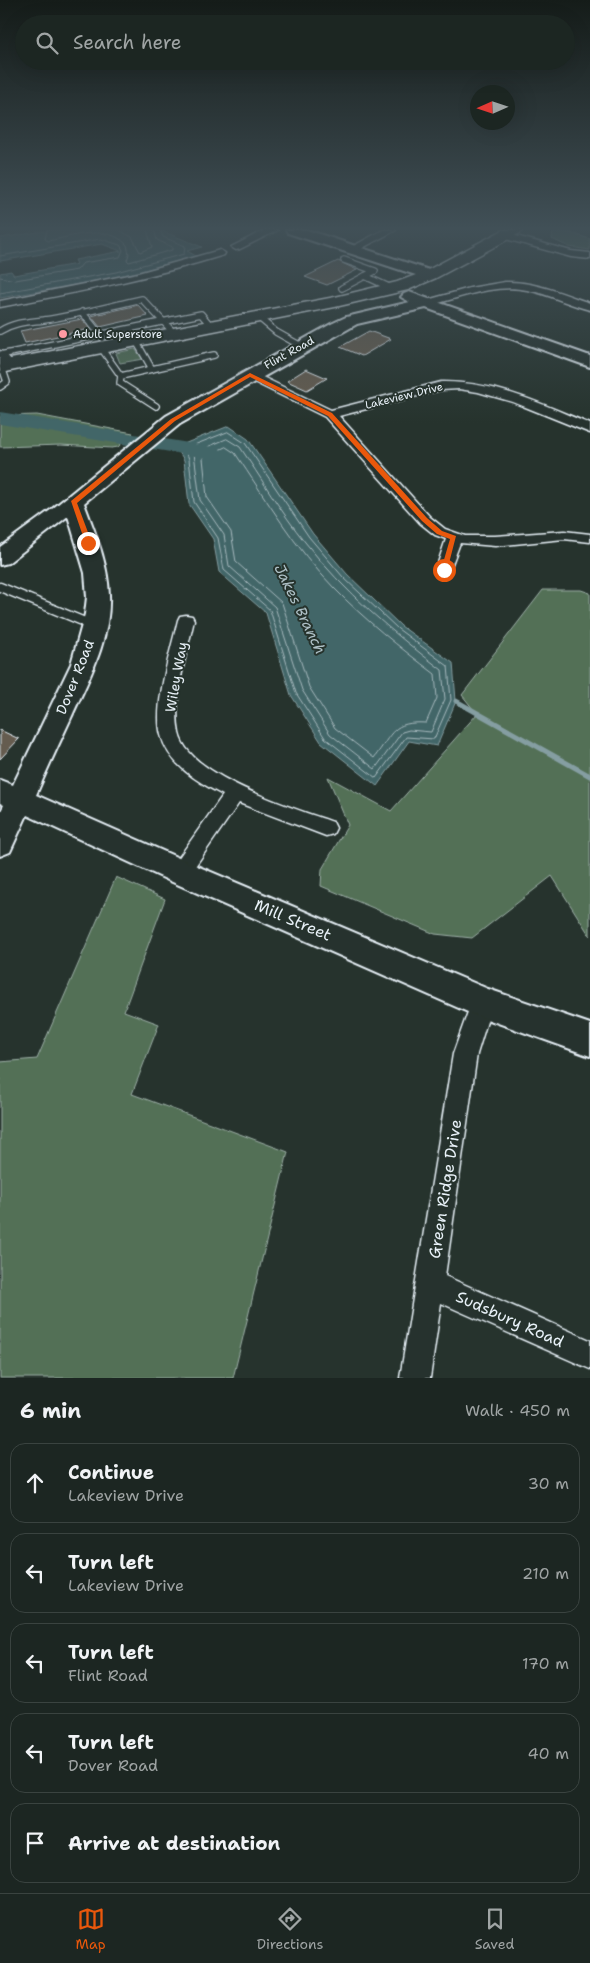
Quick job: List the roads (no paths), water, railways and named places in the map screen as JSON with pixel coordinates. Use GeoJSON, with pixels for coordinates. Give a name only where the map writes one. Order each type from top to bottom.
{"type":"FeatureCollection","features":[{"type":"Feature","properties":{"kind":"main road"},"geometry":{"type":"LineString","coordinates":[[2,362],[104,343],[136,341],[169,328],[211,326],[362,294]]}},
{"type":"Feature","properties":{"kind":"street"},"geometry":{"type":"LineString","coordinates":[[0,304],[53,294]]}},
{"type":"Feature","properties":{"kind":"street"},"geometry":{"type":"LineString","coordinates":[[404,294],[424,304],[590,362]]}},
{"type":"Feature","properties":{"kind":"street"},"geometry":{"type":"LineString","coordinates":[[424,304],[462,294]]}},
{"type":"Feature","properties":{"kind":"street"},"geometry":{"type":"LineString","coordinates":[[551,294],[590,307]]}},
{"type":"Feature","properties":{"kind":"street","name":"Flint Road"},"geometry":{"type":"LineString","coordinates":[[0,558],[73,502],[173,420],[250,375],[352,320],[424,304]]}},
{"type":"Feature","properties":{"kind":"street"},"geometry":{"type":"LineString","coordinates":[[250,375],[330,414],[425,520],[440,532],[454,538],[495,541],[564,535],[590,538]]}},
{"type":"Feature","properties":{"kind":"street","name":"Lakeview Drive"},"geometry":{"type":"LineString","coordinates":[[330,414],[441,386],[453,385],[472,386],[492,391],[589,427]]}},
{"type":"Feature","properties":{"kind":"street","name":"Dover Road"},"geometry":{"type":"LineString","coordinates":[[0,844],[10,795],[85,659],[95,626],[98,597],[95,570],[88,543],[73,502]]}},
{"type":"Feature","properties":{"kind":"street"},"geometry":{"type":"LineString","coordinates":[[444,570],[454,538]]}},
{"type":"Feature","properties":{"kind":"street","name":"Wiley Way"},"geometry":{"type":"LineString","coordinates":[[186,620],[168,714],[170,735],[179,754],[200,772],[235,793],[326,828]]}},
{"type":"Feature","properties":{"kind":"street"},"geometry":{"type":"LineString","coordinates":[[180,872],[235,793]]}},
{"type":"Feature","properties":{"kind":"street","name":"Mill Street"},"geometry":{"type":"LineString","coordinates":[[10,795],[180,872],[482,1002],[590,1040]]}},
{"type":"Feature","properties":{"kind":"street","name":"Green Ridge Drive"},"geometry":{"type":"LineString","coordinates":[[415,1378],[465,1054],[482,1002]]}},
{"type":"Feature","properties":{"kind":"street","name":"Sudsbury Road"},"geometry":{"type":"LineString","coordinates":[[431,1284],[590,1355]]}},
{"type":"Feature","properties":{"kind":"lane"},"geometry":{"type":"LineString","coordinates":[[0,331],[9,325],[22,322],[44,320],[142,299],[169,328],[104,343]]}},
{"type":"Feature","properties":{"kind":"lane"},"geometry":{"type":"LineString","coordinates":[[82,312],[104,343],[121,376],[120,383],[156,406]]}},
{"type":"Feature","properties":{"kind":"lane"},"geometry":{"type":"LineString","coordinates":[[258,317],[276,332],[302,346]]}},
{"type":"Feature","properties":{"kind":"lane"},"geometry":{"type":"LineString","coordinates":[[136,341],[152,369]]}},
{"type":"Feature","properties":{"kind":"lane"},"geometry":{"type":"LineString","coordinates":[[121,376],[214,355]]}},
{"type":"Feature","properties":{"kind":"lane"},"geometry":{"type":"LineString","coordinates":[[0,387],[7,382],[2,362]]}},
{"type":"Feature","properties":{"kind":"lane"},"geometry":{"type":"LineString","coordinates":[[0,587],[95,626]]}},
{"type":"Feature","properties":{"kind":"water"},"geometry":{"type":"Polygon","coordinates":[[[0,294],[21,294],[0,298],[0,294]]]}},
{"type":"Feature","properties":{"kind":"water"},"geometry":{"type":"Polygon","coordinates":[[[229,426],[248,439],[313,534],[347,574],[401,626],[453,663],[456,701],[437,746],[409,741],[377,786],[321,742],[291,695],[266,613],[219,572],[213,539],[189,504],[184,460],[176,447],[229,426]]]}},
{"type":"Feature","properties":{"kind":"waterway","name":"Jakes Branch"},"geometry":{"type":"LineString","coordinates":[[0,418],[213,453]]}},
{"type":"Feature","properties":{"kind":"waterway","name":"Jakes Branch"},"geometry":{"type":"LineString","coordinates":[[456,701],[590,776]]}},
{"type":"Feature","properties":{"kind":"place","name":"Adult Superstore"},"geometry":{"type":"Point","coordinates":[63,334]}}]}
